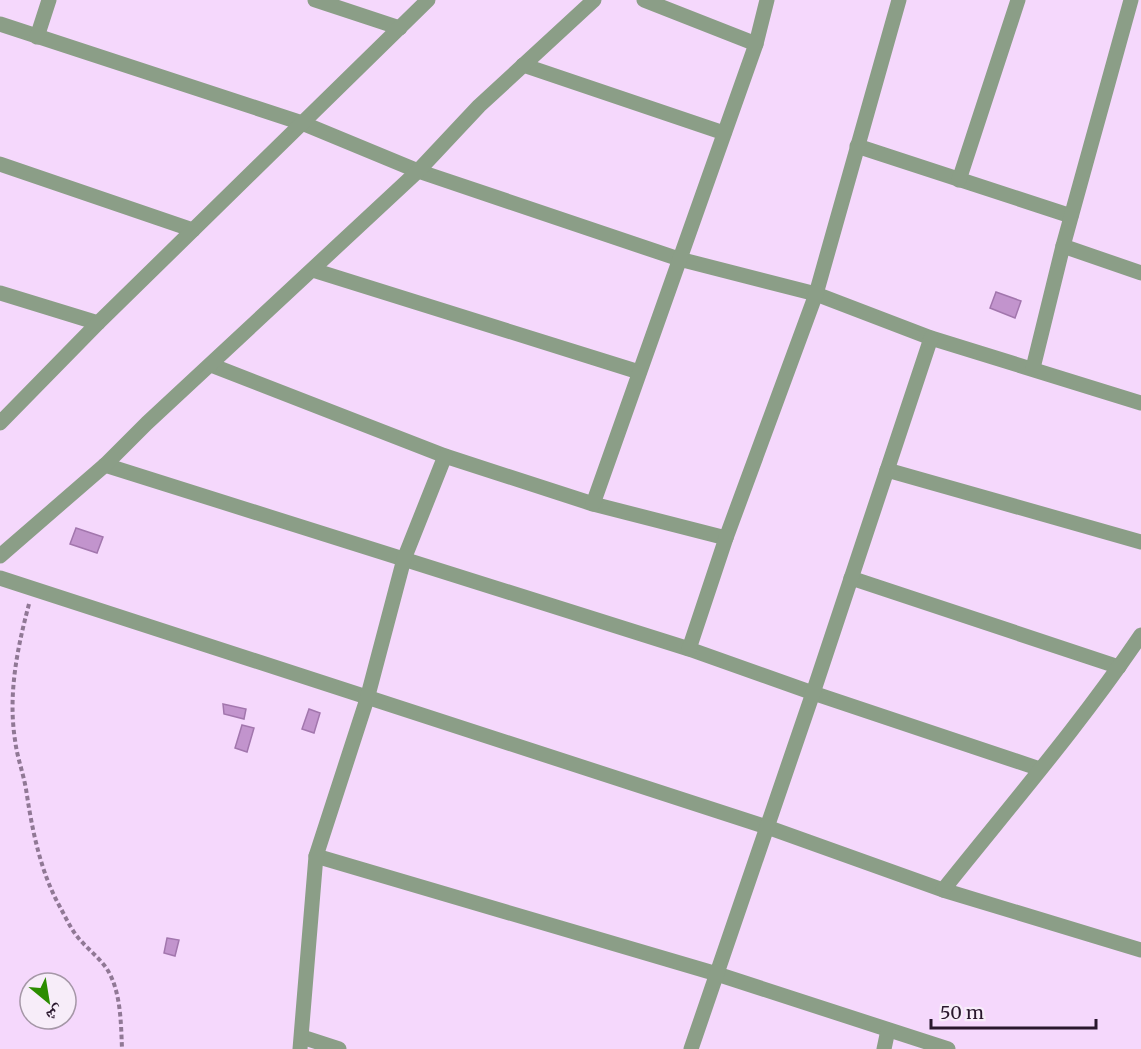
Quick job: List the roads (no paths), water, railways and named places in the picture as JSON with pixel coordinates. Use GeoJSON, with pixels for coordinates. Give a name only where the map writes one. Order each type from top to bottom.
{"type":"FeatureCollection","features":[{"type":"Feature","properties":{"kind":"street"},"geometry":{"type":"LineString","coordinates":[[37,36],[49,0]]}},
{"type":"Feature","properties":{"kind":"street"},"geometry":{"type":"LineString","coordinates":[[315,0],[400,27]]}},
{"type":"Feature","properties":{"kind":"street"},"geometry":{"type":"LineString","coordinates":[[0,423],[98,323],[428,0]]}},
{"type":"Feature","properties":{"kind":"street"},"geometry":{"type":"LineString","coordinates":[[0,556],[105,465],[147,423],[418,171],[479,106],[594,0]]}},
{"type":"Feature","properties":{"kind":"street"},"geometry":{"type":"LineString","coordinates":[[644,0],[756,44]]}},
{"type":"Feature","properties":{"kind":"street"},"geometry":{"type":"LineString","coordinates":[[592,504],[756,44],[767,0]]}},
{"type":"Feature","properties":{"kind":"street"},"geometry":{"type":"LineString","coordinates":[[689,649],[726,538],[816,294],[898,0]]}},
{"type":"Feature","properties":{"kind":"street"},"geometry":{"type":"LineString","coordinates":[[959,180],[1017,0]]}},
{"type":"Feature","properties":{"kind":"street"},"geometry":{"type":"LineString","coordinates":[[1033,368],[1063,246],[1131,0]]}},
{"type":"Feature","properties":{"kind":"street"},"geometry":{"type":"LineString","coordinates":[[0,24],[302,123],[418,171],[679,259],[816,294],[931,338],[1141,402]]}},
{"type":"Feature","properties":{"kind":"street"},"geometry":{"type":"LineString","coordinates":[[523,65],[724,133]]}},
{"type":"Feature","properties":{"kind":"street"},"geometry":{"type":"LineString","coordinates":[[857,146],[1071,216]]}},
{"type":"Feature","properties":{"kind":"street"},"geometry":{"type":"LineString","coordinates":[[0,164],[193,230]]}},
{"type":"Feature","properties":{"kind":"street"},"geometry":{"type":"LineString","coordinates":[[1063,246],[1141,273]]}},
{"type":"Feature","properties":{"kind":"street"},"geometry":{"type":"LineString","coordinates":[[313,270],[639,372]]}},
{"type":"Feature","properties":{"kind":"street"},"geometry":{"type":"LineString","coordinates":[[0,293],[98,323]]}},
{"type":"Feature","properties":{"kind":"street"},"geometry":{"type":"LineString","coordinates":[[691,1049],[931,338]]}},
{"type":"Feature","properties":{"kind":"street"},"geometry":{"type":"LineString","coordinates":[[211,365],[445,456],[592,504],[726,538]]}},
{"type":"Feature","properties":{"kind":"street"},"geometry":{"type":"LineString","coordinates":[[339,1049],[301,1043],[316,856],[367,699],[404,559],[445,456]]}},
{"type":"Feature","properties":{"kind":"street"},"geometry":{"type":"LineString","coordinates":[[105,465],[689,649],[1040,769]]}},
{"type":"Feature","properties":{"kind":"street"},"geometry":{"type":"LineString","coordinates":[[887,470],[1141,543]]}},
{"type":"Feature","properties":{"kind":"street"},"geometry":{"type":"LineString","coordinates":[[0,578],[767,827],[943,890],[1141,950]]}},
{"type":"Feature","properties":{"kind":"street"},"geometry":{"type":"LineString","coordinates":[[851,578],[1119,667]]}},
{"type":"Feature","properties":{"kind":"street"},"geometry":{"type":"LineString","coordinates":[[943,890],[1040,769],[1141,635]]}},
{"type":"Feature","properties":{"kind":"street"},"geometry":{"type":"LineString","coordinates":[[316,856],[717,975],[948,1049]]}},
{"type":"Feature","properties":{"kind":"street"},"geometry":{"type":"LineString","coordinates":[[884,1049],[888,1030]]}}]}
